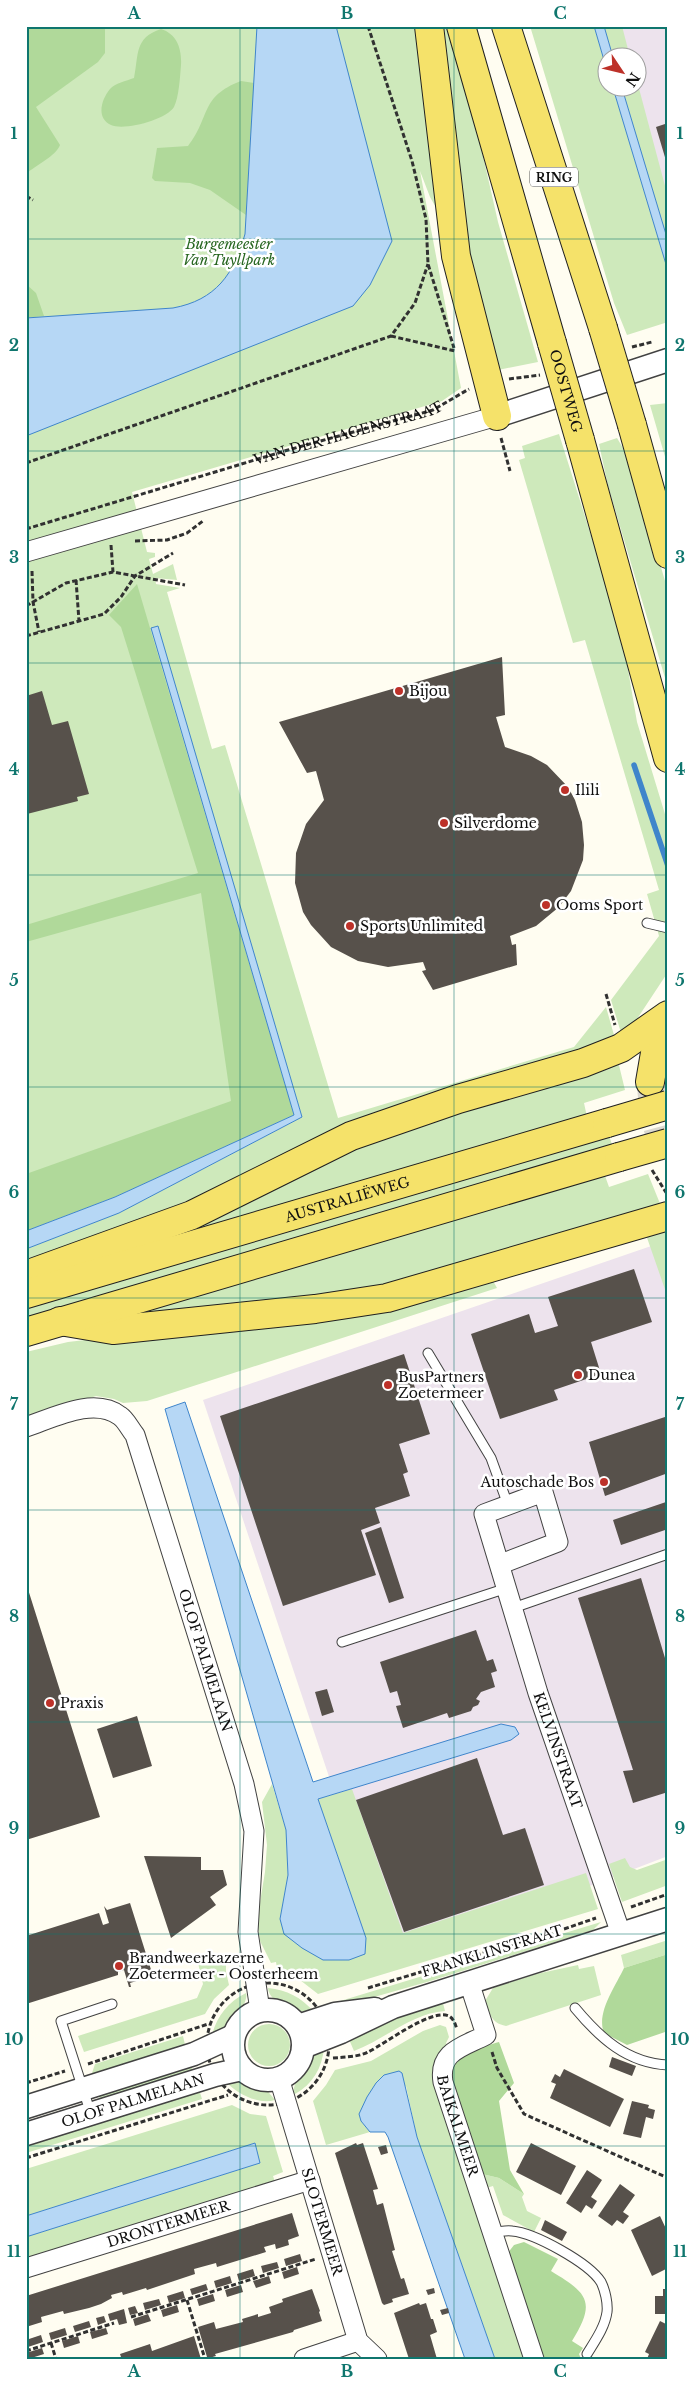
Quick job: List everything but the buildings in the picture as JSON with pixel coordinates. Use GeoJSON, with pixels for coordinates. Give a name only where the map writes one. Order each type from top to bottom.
{"type":"FeatureCollection","features":[{"type":"Feature","properties":{"kind":"main road"},"geometry":{"type":"LineString","coordinates":[[429,26],[456,256],[498,425]]}},
{"type":"Feature","properties":{"kind":"main road","name":"OOSTWEG"},"geometry":{"type":"LineString","coordinates":[[461,26],[580,440],[668,758]]}},
{"type":"Feature","properties":{"kind":"main road","name":"RING"},"geometry":{"type":"LineString","coordinates":[[506,26],[603,328],[668,554]]}},
{"type":"Feature","properties":{"kind":"main road"},"geometry":{"type":"LineString","coordinates":[[650,1082],[656,1047],[668,1017]]}},
{"type":"Feature","properties":{"kind":"main road"},"geometry":{"type":"LineString","coordinates":[[26,1275],[192,1215],[351,1136],[458,1099],[583,1063],[621,1048],[668,1017]]}},
{"type":"Feature","properties":{"kind":"main road","name":"AUSTRALIËWEG"},"geometry":{"type":"LineString","coordinates":[[26,1294],[668,1105]]}},
{"type":"Feature","properties":{"kind":"main road"},"geometry":{"type":"LineString","coordinates":[[26,1332],[668,1143]]}},
{"type":"Feature","properties":{"kind":"main road"},"geometry":{"type":"LineString","coordinates":[[60,1322],[113,1330],[315,1309],[387,1298],[668,1216]]}},
{"type":"Feature","properties":{"kind":"street","name":"VAN DER HAGENSTRAAT"},"geometry":{"type":"LineString","coordinates":[[26,552],[498,425],[664,350]]}},
{"type":"Feature","properties":{"kind":"street","name":"OLOF PALMELAAN"},"geometry":{"type":"LineString","coordinates":[[26,1427],[87,1408],[108,1410],[121,1416],[135,1435],[244,1784],[254,1831],[248,1932],[260,2010]]}},
{"type":"Feature","properties":{"kind":"street","name":"KELVINSTRAAT"},"geometry":{"type":"LineString","coordinates":[[500,1564],[558,1542],[543,1492],[484,1514],[538,1694],[621,1934]]}},
{"type":"Feature","properties":{"kind":"street","name":"FRANKLINSTRAAT"},"geometry":{"type":"LineString","coordinates":[[300,2036],[335,2014],[393,2007],[668,1919]]}},
{"type":"Feature","properties":{"kind":"street"},"geometry":{"type":"LineString","coordinates":[[468,1982],[486,2035]]}},
{"type":"Feature","properties":{"kind":"street"},"geometry":{"type":"LineString","coordinates":[[270,2009],[281,2012],[291,2018],[300,2036],[296,2066],[280,2078],[259,2079],[242,2070],[234,2054],[233,2036],[239,2024],[248,2015],[260,2010],[270,2009]]}},
{"type":"Feature","properties":{"kind":"street","name":"BAIKALMEER"},"geometry":{"type":"LineString","coordinates":[[486,2035],[450,2053],[444,2062],[443,2082],[534,2359]]}},
{"type":"Feature","properties":{"kind":"street","name":"OLOF PALMELAAN"},"geometry":{"type":"LineString","coordinates":[[26,2107],[194,2054],[233,2036]]}},
{"type":"Feature","properties":{"kind":"street","name":"OLOF PALMELAAN"},"geometry":{"type":"LineString","coordinates":[[26,2134],[215,2075],[242,2070]]}},
{"type":"Feature","properties":{"kind":"street","name":"SLOTERMEER"},"geometry":{"type":"LineString","coordinates":[[280,2078],[358,2341]]}},
{"type":"Feature","properties":{"kind":"street","name":"DRONTERMEER"},"geometry":{"type":"LineString","coordinates":[[26,2268],[310,2180]]}},
{"type":"Feature","properties":{"kind":"street"},"geometry":{"type":"LineString","coordinates":[[304,2359],[358,2341],[377,2359]]}},
{"type":"Feature","properties":{"kind":"lane"},"geometry":{"type":"LineString","coordinates":[[647,923],[668,928]]}},
{"type":"Feature","properties":{"kind":"lane"},"geometry":{"type":"LineString","coordinates":[[428,1353],[491,1458],[508,1505]]}},
{"type":"Feature","properties":{"kind":"lane"},"geometry":{"type":"LineString","coordinates":[[513,1608],[668,1554]]}},
{"type":"Feature","properties":{"kind":"lane"},"geometry":{"type":"LineString","coordinates":[[342,1642],[507,1588]]}},
{"type":"Feature","properties":{"kind":"lane"},"geometry":{"type":"LineString","coordinates":[[91,2114],[61,2021],[112,2004]]}},
{"type":"Feature","properties":{"kind":"lane"},"geometry":{"type":"LineString","coordinates":[[575,2008],[595,2032],[608,2043],[652,2064],[668,2064]]}},
{"type":"Feature","properties":{"kind":"lane"},"geometry":{"type":"LineString","coordinates":[[493,2232],[511,2230],[532,2236],[589,2270],[600,2282],[605,2294],[607,2312],[602,2329],[587,2354]]}},
{"type":"Feature","properties":{"kind":"path"},"geometry":{"type":"LineString","coordinates":[[368,26],[412,161]]}},
{"type":"Feature","properties":{"kind":"path"},"geometry":{"type":"LineString","coordinates":[[26,196],[33,200]]}},
{"type":"Feature","properties":{"kind":"path"},"geometry":{"type":"LineString","coordinates":[[391,336],[415,303],[428,264]]}},
{"type":"Feature","properties":{"kind":"path"},"geometry":{"type":"LineString","coordinates":[[26,463],[391,336],[455,351]]}},
{"type":"Feature","properties":{"kind":"path"},"geometry":{"type":"LineString","coordinates":[[627,348],[664,350]]}},
{"type":"Feature","properties":{"kind":"path","name":"VAN DER HAGENSTRAAT"},"geometry":{"type":"LineString","coordinates":[[26,529],[288,450],[433,410],[467,390],[548,372]]}},
{"type":"Feature","properties":{"kind":"path"},"geometry":{"type":"LineString","coordinates":[[498,425],[510,471]]}},
{"type":"Feature","properties":{"kind":"path"},"geometry":{"type":"LineString","coordinates":[[26,636],[104,614],[121,597],[135,576],[173,553]]}},
{"type":"Feature","properties":{"kind":"path"},"geometry":{"type":"LineString","coordinates":[[32,571],[33,602],[40,632]]}},
{"type":"Feature","properties":{"kind":"path"},"geometry":{"type":"LineString","coordinates":[[26,606],[66,583],[113,572],[185,585]]}},
{"type":"Feature","properties":{"kind":"path"},"geometry":{"type":"LineString","coordinates":[[76,580],[80,621]]}},
{"type":"Feature","properties":{"kind":"path","name":"FRANKLINSTRAAT"},"geometry":{"type":"LineString","coordinates":[[358,1991],[668,1894]]}},
{"type":"Feature","properties":{"kind":"path"},"geometry":{"type":"LineString","coordinates":[[315,2004],[320,2003]]}},
{"type":"Feature","properties":{"kind":"path"},"geometry":{"type":"LineString","coordinates":[[328,2058],[367,2053],[418,2024],[444,2015],[454,2020],[462,2047]]}},
{"type":"Feature","properties":{"kind":"path"},"geometry":{"type":"LineString","coordinates":[[26,2083],[211,2023]]}},
{"type":"Feature","properties":{"kind":"path"},"geometry":{"type":"LineString","coordinates":[[486,2035],[498,2068],[524,2114],[668,2178]]}},
{"type":"Feature","properties":{"kind":"path","name":"OLOF PALMELAAN"},"geometry":{"type":"LineString","coordinates":[[26,2158],[231,2094]]}},
{"type":"Feature","properties":{"kind":"path"},"geometry":{"type":"LineString","coordinates":[[131,2318],[333,2254]]}},
{"type":"Feature","properties":{"kind":"path"},"geometry":{"type":"LineString","coordinates":[[187,2300],[205,2359]]}},
{"type":"Feature","properties":{"kind":"path"},"geometry":{"type":"LineString","coordinates":[[26,2351],[114,2323]]}},
{"type":"Feature","properties":{"kind":"path"},"geometry":{"type":"LineString","coordinates":[[51,2343],[56,2359]]}},
{"type":"Feature","properties":{"kind":"shaded area"},"geometry":{"type":"Polygon","coordinates":[[[599,26],[668,26],[668,259],[620,98],[646,98],[646,48],[605,48],[599,26]]]}},
{"type":"Feature","properties":{"kind":"shaded area"},"geometry":{"type":"Polygon","coordinates":[[[657,1244],[668,1275],[668,1856],[391,1962],[203,1400],[657,1244]]]}},
{"type":"Feature","properties":{"kind":"green space","name":"Burgemeester Van Tuyllpark"},"geometry":{"type":"Polygon","coordinates":[[[26,26],[451,26],[464,72],[498,222],[538,362],[498,370],[468,264],[430,197],[420,171],[461,388],[442,401],[132,492],[147,552],[155,553],[155,557],[149,559],[153,574],[173,564],[177,580],[155,578],[156,584],[180,588],[167,592],[212,749],[225,745],[338,1118],[574,1047],[606,1007],[614,1035],[609,1037],[610,1044],[194,1206],[26,1266],[26,1249],[119,1213],[302,1117],[238,901],[294,1115],[26,1231],[26,26]]]}},
{"type":"Feature","properties":{"kind":"green space"},"geometry":{"type":"Polygon","coordinates":[[[26,26],[105,26],[105,53],[98,62],[36,107],[60,145],[50,157],[26,174],[26,26]]]}},
{"type":"Feature","properties":{"kind":"green space"},"geometry":{"type":"Polygon","coordinates":[[[530,26],[594,26],[600,48],[596,48],[596,98],[616,98],[668,271],[668,322],[627,335],[614,303],[530,26]]]}},
{"type":"Feature","properties":{"kind":"green space"},"geometry":{"type":"Polygon","coordinates":[[[604,26],[622,26],[628,48],[610,48],[604,26]]]}},
{"type":"Feature","properties":{"kind":"green space"},"geometry":{"type":"Polygon","coordinates":[[[161,29],[175,38],[181,53],[179,87],[174,107],[163,116],[144,123],[125,127],[111,125],[103,118],[101,109],[104,98],[112,87],[134,78],[139,48],[142,42],[146,37],[161,29]]]}},
{"type":"Feature","properties":{"kind":"green space"},"geometry":{"type":"Polygon","coordinates":[[[241,81],[254,83],[246,215],[210,190],[190,183],[155,181],[152,178],[157,148],[188,146],[212,101],[228,87],[241,81]]]}},
{"type":"Feature","properties":{"kind":"green space"},"geometry":{"type":"Polygon","coordinates":[[[625,98],[642,98],[668,197],[668,241],[625,98]]]}},
{"type":"Feature","properties":{"kind":"green space"},"geometry":{"type":"Polygon","coordinates":[[[26,284],[36,293],[44,316],[26,318],[26,284]]]}},
{"type":"Feature","properties":{"kind":"green space"},"geometry":{"type":"Polygon","coordinates":[[[668,403],[668,467],[650,405],[668,403]]]}},
{"type":"Feature","properties":{"kind":"green space"},"geometry":{"type":"Polygon","coordinates":[[[559,434],[607,586],[625,652],[637,722],[668,824],[668,972],[637,1019],[622,1036],[611,1000],[659,936],[647,894],[659,890],[585,640],[573,643],[519,460],[525,458],[522,446],[559,434]]]}},
{"type":"Feature","properties":{"kind":"green space"},"geometry":{"type":"Polygon","coordinates":[[[617,438],[626,453],[668,591],[668,688],[608,486],[599,444],[617,438]]]}},
{"type":"Feature","properties":{"kind":"green space"},"geometry":{"type":"Polygon","coordinates":[[[137,584],[294,1115],[115,1197],[26,1231],[26,1174],[231,1101],[201,893],[26,942],[26,925],[198,873],[121,627],[109,615],[137,584]]]}},
{"type":"Feature","properties":{"kind":"green space"},"geometry":{"type":"Polygon","coordinates":[[[617,1057],[625,1090],[584,1103],[587,1117],[130,1253],[290,1172],[617,1057]]]}},
{"type":"Feature","properties":{"kind":"green space"},"geometry":{"type":"Polygon","coordinates":[[[609,1135],[613,1148],[26,1321],[26,1304],[609,1135]]]}},
{"type":"Feature","properties":{"kind":"green space"},"geometry":{"type":"Polygon","coordinates":[[[604,1173],[609,1187],[648,1174],[661,1206],[349,1296],[110,1319],[604,1173]]]}},
{"type":"Feature","properties":{"kind":"green space"},"geometry":{"type":"Polygon","coordinates":[[[668,1225],[668,1298],[645,1232],[668,1225]]]}},
{"type":"Feature","properties":{"kind":"green space"},"geometry":{"type":"Polygon","coordinates":[[[492,1279],[497,1288],[147,1401],[123,1403],[114,1399],[96,1396],[26,1418],[26,1352],[68,1342],[137,1334],[492,1279]]]}},
{"type":"Feature","properties":{"kind":"green space"},"geometry":{"type":"Polygon","coordinates":[[[272,1784],[286,1830],[288,1875],[280,1919],[366,1938],[318,1799],[352,1789],[403,1933],[586,1873],[598,1909],[318,1994],[300,1980],[278,1974],[276,1962],[271,1963],[260,1941],[257,1920],[265,1872],[267,1845],[262,1802],[272,1784]]]}},
{"type":"Feature","properties":{"kind":"green space"},"geometry":{"type":"Polygon","coordinates":[[[625,1858],[630,1867],[637,1870],[668,1859],[668,1885],[622,1902],[609,1864],[625,1858]]]}},
{"type":"Feature","properties":{"kind":"green space"},"geometry":{"type":"Polygon","coordinates":[[[601,1922],[593,1930],[427,1982],[339,2007],[337,2002],[601,1922]]]}},
{"type":"Feature","properties":{"kind":"green space"},"geometry":{"type":"Polygon","coordinates":[[[668,1940],[668,1954],[624,1968],[621,1955],[668,1940]]]}},
{"type":"Feature","properties":{"kind":"green space"},"geometry":{"type":"Polygon","coordinates":[[[668,1954],[668,2031],[627,2045],[604,2033],[602,2017],[604,2009],[624,1968],[668,1954]]]}},
{"type":"Feature","properties":{"kind":"green space"},"geometry":{"type":"Polygon","coordinates":[[[226,1956],[226,1972],[229,1985],[214,1999],[205,2014],[84,2052],[78,2036],[197,1998],[203,1984],[198,1963],[226,1956]]]}},
{"type":"Feature","properties":{"kind":"green space"},"geometry":{"type":"Polygon","coordinates":[[[578,1965],[579,1969],[594,1966],[601,1995],[506,2026],[497,2023],[488,2010],[485,2001],[493,1988],[536,1974],[578,1965]]]}},
{"type":"Feature","properties":{"kind":"green space"},"geometry":{"type":"Polygon","coordinates":[[[268,1988],[281,1990],[293,1995],[314,2012],[294,2010],[286,2007],[274,1999],[268,1988]]]}},
{"type":"Feature","properties":{"kind":"green space"},"geometry":{"type":"Polygon","coordinates":[[[246,1993],[243,2006],[234,2022],[228,2028],[212,2035],[224,2010],[246,1993]]]}},
{"type":"Feature","properties":{"kind":"green space"},"geometry":{"type":"Polygon","coordinates":[[[443,2003],[445,2011],[421,2017],[354,2051],[348,2037],[403,2015],[443,2003]]]}},
{"type":"Feature","properties":{"kind":"green space"},"geometry":{"type":"Polygon","coordinates":[[[273,2024],[281,2027],[287,2033],[290,2045],[287,2057],[281,2063],[265,2066],[257,2063],[251,2057],[248,2041],[251,2033],[257,2027],[273,2024]]]}},
{"type":"Feature","properties":{"kind":"green space"},"geometry":{"type":"Polygon","coordinates":[[[440,2025],[446,2027],[449,2037],[446,2043],[527,2359],[495,2359],[417,2137],[406,2086],[361,2121],[370,2132],[326,2145],[313,2101],[335,2070],[371,2061],[423,2031],[440,2025]]]}},
{"type":"Feature","properties":{"kind":"green space"},"geometry":{"type":"Polygon","coordinates":[[[183,2036],[186,2049],[93,2075],[92,2073],[95,2064],[183,2036]]]}},
{"type":"Feature","properties":{"kind":"green space"},"geometry":{"type":"Polygon","coordinates":[[[499,2042],[514,2083],[499,2101],[510,2170],[524,2194],[499,2178],[478,2173],[447,2069],[450,2064],[462,2055],[499,2042]]]}},
{"type":"Feature","properties":{"kind":"green space"},"geometry":{"type":"Polygon","coordinates":[[[324,2048],[316,2075],[295,2094],[293,2092],[300,2072],[313,2056],[324,2048]]]}},
{"type":"Feature","properties":{"kind":"green space"},"geometry":{"type":"Polygon","coordinates":[[[190,2061],[194,2075],[100,2101],[98,2092],[190,2061]]]}},
{"type":"Feature","properties":{"kind":"green space"},"geometry":{"type":"Polygon","coordinates":[[[241,2079],[265,2088],[275,2100],[261,2101],[247,2097],[224,2080],[241,2079]]]}},
{"type":"Feature","properties":{"kind":"green space"},"geometry":{"type":"Polygon","coordinates":[[[198,2086],[202,2099],[26,2153],[26,2140],[198,2086]]]}},
{"type":"Feature","properties":{"kind":"green space"},"geometry":{"type":"Polygon","coordinates":[[[232,2105],[250,2114],[266,2116],[283,2172],[273,2176],[275,2182],[26,2260],[26,2237],[260,2163],[255,2143],[26,2216],[26,2169],[232,2105]]]}},
{"type":"Feature","properties":{"kind":"green space"},"geometry":{"type":"Polygon","coordinates":[[[478,2173],[499,2178],[524,2194],[522,2197],[527,2211],[541,2218],[534,2232],[503,2215],[493,2186],[483,2189],[478,2173]]]}},
{"type":"Feature","properties":{"kind":"green space"},"geometry":{"type":"Polygon","coordinates":[[[524,2242],[558,2259],[551,2271],[573,2286],[584,2299],[586,2307],[584,2316],[572,2341],[583,2348],[579,2354],[581,2359],[540,2359],[507,2254],[514,2245],[524,2242]]]}},
{"type":"Feature","properties":{"kind":"water"},"geometry":{"type":"Polygon","coordinates":[[[257,26],[336,26],[392,241],[370,285],[353,306],[26,436],[26,318],[173,308],[201,299],[212,292],[229,273],[241,248],[245,234],[257,26]]]}},
{"type":"Feature","properties":{"kind":"water"},"geometry":{"type":"Polygon","coordinates":[[[594,26],[604,26],[610,48],[600,48],[594,26]]]}},
{"type":"Feature","properties":{"kind":"water"},"geometry":{"type":"Polygon","coordinates":[[[616,98],[625,98],[668,241],[668,271],[616,98]]]}},
{"type":"Feature","properties":{"kind":"water"},"geometry":{"type":"Polygon","coordinates":[[[158,626],[302,1117],[119,1213],[26,1249],[26,1231],[115,1197],[294,1115],[151,628],[158,626]]]}},
{"type":"Feature","properties":{"kind":"water"},"geometry":{"type":"Polygon","coordinates":[[[185,1402],[313,1782],[501,1724],[515,1727],[519,1734],[511,1740],[318,1799],[366,1938],[365,1954],[349,1960],[323,1960],[302,1948],[284,1934],[280,1919],[288,1875],[286,1830],[165,1409],[185,1402]]]}},
{"type":"Feature","properties":{"kind":"water"},"geometry":{"type":"Polygon","coordinates":[[[399,2071],[402,2073],[417,2137],[495,2359],[465,2359],[388,2137],[385,2132],[370,2132],[361,2121],[359,2114],[376,2083],[384,2075],[399,2071]]]}},
{"type":"Feature","properties":{"kind":"water"},"geometry":{"type":"Polygon","coordinates":[[[255,2143],[260,2163],[26,2237],[26,2216],[255,2143]]]}},
{"type":"Feature","properties":{"kind":"waterway"},"geometry":{"type":"LineString","coordinates":[[634,765],[668,866]]}},
{"type":"Feature","properties":{"kind":"tunnel"},"geometry":{"type":"LineString","coordinates":[[651,1086],[656,1121],[668,1154]]}},
{"type":"Feature","properties":{"kind":"place","name":"Bijou"},"geometry":{"type":"Point","coordinates":[399,691]}},
{"type":"Feature","properties":{"kind":"place","name":"Ilili"},"geometry":{"type":"Point","coordinates":[565,790]}},
{"type":"Feature","properties":{"kind":"place","name":"Silverdome"},"geometry":{"type":"Point","coordinates":[444,823]}},
{"type":"Feature","properties":{"kind":"place","name":"Ooms Sport"},"geometry":{"type":"Point","coordinates":[546,905]}},
{"type":"Feature","properties":{"kind":"place","name":"Sports Unlimited"},"geometry":{"type":"Point","coordinates":[350,926]}},
{"type":"Feature","properties":{"kind":"place","name":"Dunea"},"geometry":{"type":"Point","coordinates":[578,1375]}},
{"type":"Feature","properties":{"kind":"place","name":"BusPartners Zoetermeer"},"geometry":{"type":"Point","coordinates":[388,1385]}},
{"type":"Feature","properties":{"kind":"place","name":"Autoschade Bos"},"geometry":{"type":"Point","coordinates":[604,1482]}},
{"type":"Feature","properties":{"kind":"place","name":"Praxis"},"geometry":{"type":"Point","coordinates":[50,1703]}},
{"type":"Feature","properties":{"kind":"place","name":"Brandweerkazerne Zoetermeer - Oosterheem"},"geometry":{"type":"Point","coordinates":[119,1966]}}]}
